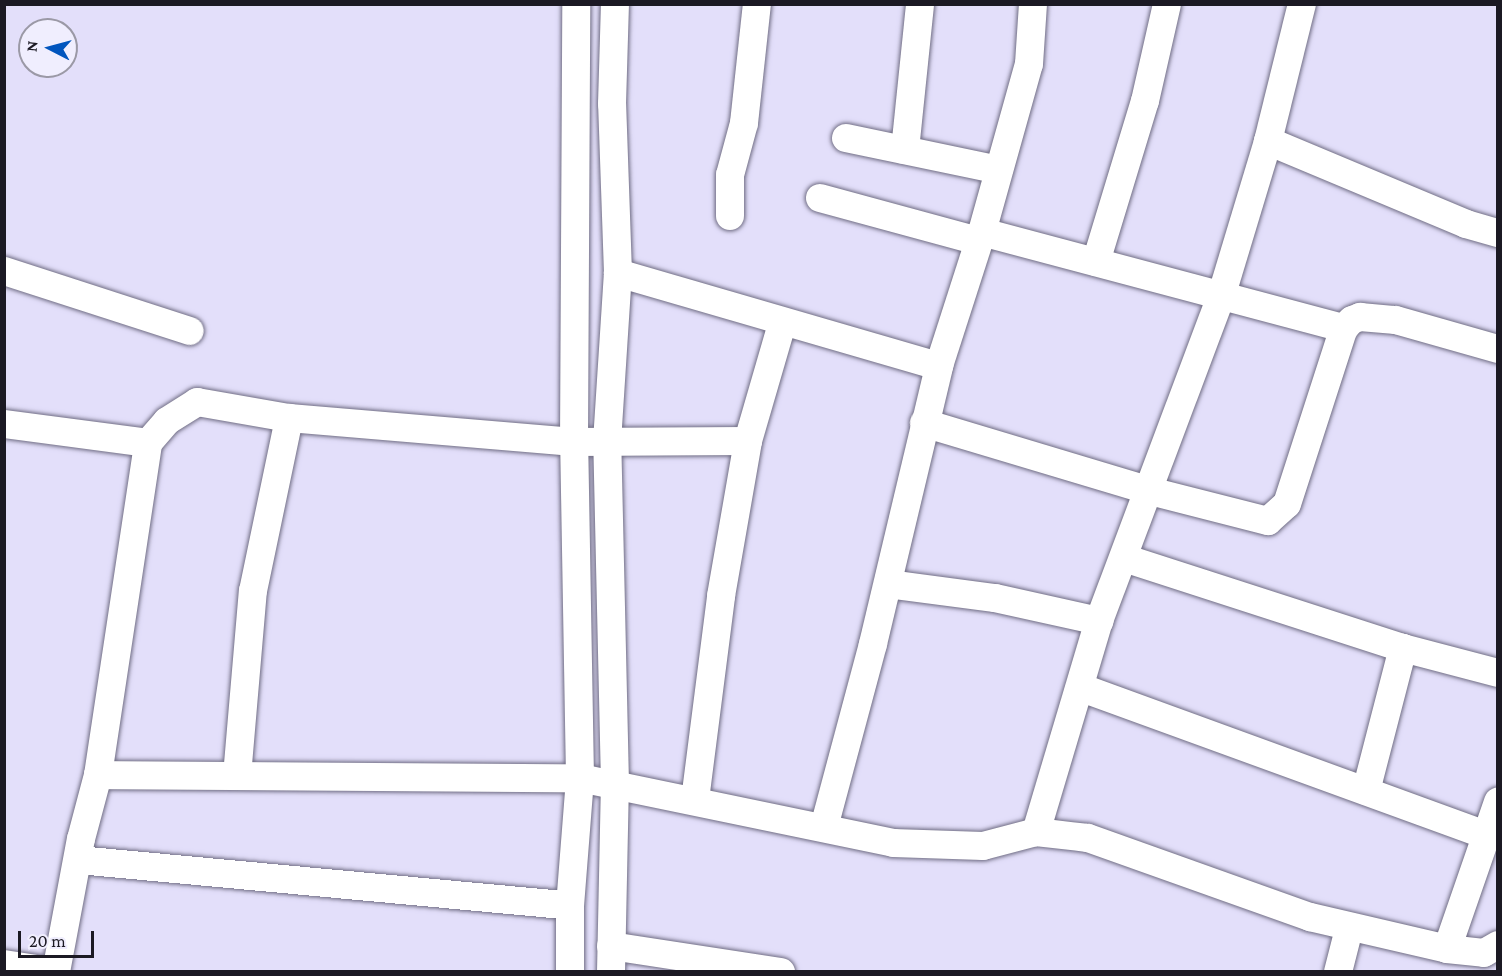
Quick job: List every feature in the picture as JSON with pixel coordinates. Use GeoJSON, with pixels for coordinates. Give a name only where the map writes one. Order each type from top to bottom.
{"type":"FeatureCollection","features":[{"type":"Feature","properties":{"kind":"street"},"geometry":{"type":"LineString","coordinates":[[570,972],[570,906],[580,778],[574,442],[576,4]]}},
{"type":"Feature","properties":{"kind":"street"},"geometry":{"type":"LineString","coordinates":[[615,4],[612,105],[618,273],[608,441],[615,784],[611,959],[781,972]]}},
{"type":"Feature","properties":{"kind":"street"},"geometry":{"type":"LineString","coordinates":[[730,216],[730,175],[744,123],[757,4]]}},
{"type":"Feature","properties":{"kind":"street"},"geometry":{"type":"LineString","coordinates":[[905,150],[920,4]]}},
{"type":"Feature","properties":{"kind":"street"},"geometry":{"type":"LineString","coordinates":[[824,827],[888,584],[939,366],[980,236],[1029,64],[1033,4]]}},
{"type":"Feature","properties":{"kind":"street"},"geometry":{"type":"LineString","coordinates":[[1096,262],[1145,101],[1167,4]]}},
{"type":"Feature","properties":{"kind":"street"},"geometry":{"type":"LineString","coordinates":[[1036,832],[1082,688],[1099,621],[1150,491],[1221,297],[1268,141],[1302,4]]}},
{"type":"Feature","properties":{"kind":"street"},"geometry":{"type":"LineString","coordinates":[[846,138],[999,170]]}},
{"type":"Feature","properties":{"kind":"street"},"geometry":{"type":"LineString","coordinates":[[1268,141],[1466,224],[1497,233]]}},
{"type":"Feature","properties":{"kind":"street"},"geometry":{"type":"LineString","coordinates":[[820,198],[1096,262],[1344,328]]}},
{"type":"Feature","properties":{"kind":"street"},"geometry":{"type":"LineString","coordinates":[[4,271],[190,331]]}},
{"type":"Feature","properties":{"kind":"street"},"geometry":{"type":"LineString","coordinates":[[618,273],[782,324],[939,366]]}},
{"type":"Feature","properties":{"kind":"street"},"geometry":{"type":"LineString","coordinates":[[924,423],[1150,491],[1259,520],[1276,518],[1287,504],[1344,328],[1360,317],[1396,320],[1497,349]]}},
{"type":"Feature","properties":{"kind":"street"},"geometry":{"type":"LineString","coordinates":[[695,800],[721,596],[748,441],[782,324]]}},
{"type":"Feature","properties":{"kind":"street"},"geometry":{"type":"LineString","coordinates":[[4,964],[56,972],[78,860],[98,775],[148,443],[167,421],[197,402],[289,418],[574,442],[748,441]]}},
{"type":"Feature","properties":{"kind":"street"},"geometry":{"type":"LineString","coordinates":[[237,776],[253,591],[289,418]]}},
{"type":"Feature","properties":{"kind":"street"},"geometry":{"type":"LineString","coordinates":[[4,424],[148,443]]}},
{"type":"Feature","properties":{"kind":"street"},"geometry":{"type":"LineString","coordinates":[[1124,558],[1403,648],[1497,673]]}},
{"type":"Feature","properties":{"kind":"street"},"geometry":{"type":"LineString","coordinates":[[888,584],[995,598],[1099,621]]}},
{"type":"Feature","properties":{"kind":"street"},"geometry":{"type":"LineString","coordinates":[[1366,790],[1403,648]]}},
{"type":"Feature","properties":{"kind":"street"},"geometry":{"type":"LineString","coordinates":[[1082,688],[1486,835]]}},
{"type":"Feature","properties":{"kind":"street"},"geometry":{"type":"LineString","coordinates":[[98,775],[580,778],[695,800],[893,843],[983,846],[1036,832],[1088,838],[1215,886],[1349,929],[1447,949],[1484,953],[1497,945]]}},
{"type":"Feature","properties":{"kind":"street"},"geometry":{"type":"LineString","coordinates":[[1447,949],[1497,802]]}},
{"type":"Feature","properties":{"kind":"street"},"geometry":{"type":"LineString","coordinates":[[78,860],[570,906]]}},
{"type":"Feature","properties":{"kind":"street"},"geometry":{"type":"LineString","coordinates":[[1338,972],[1349,929]]}}]}
